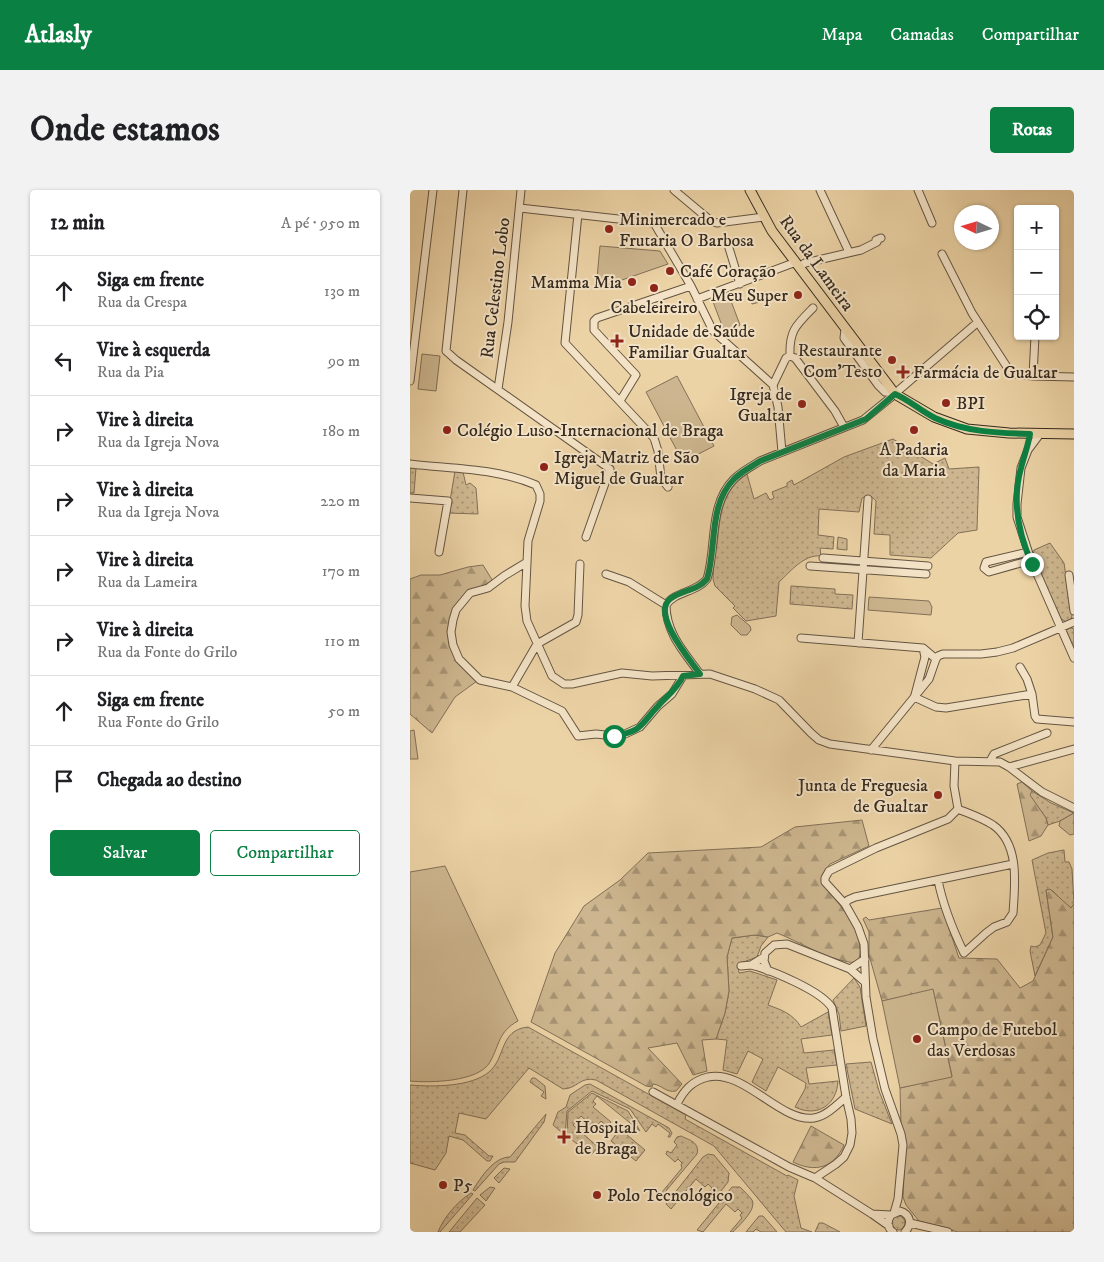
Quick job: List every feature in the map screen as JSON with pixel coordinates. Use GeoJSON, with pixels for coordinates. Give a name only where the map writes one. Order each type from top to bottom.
{"type":"FeatureCollection","features":[{"type":"Feature","properties":{"kind":"main road","name":"Rua da Lameira"},"geometry":{"type":"LineString","coordinates":[[750,190],[764,217],[797,265],[896,392],[934,417],[968,429],[1030,434],[1074,431]]}},
{"type":"Feature","properties":{"kind":"street"},"geometry":{"type":"LineString","coordinates":[[410,381],[433,190]]}},
{"type":"Feature","properties":{"kind":"street"},"geometry":{"type":"LineString","coordinates":[[463,190],[446,351],[610,469],[586,537]]}},
{"type":"Feature","properties":{"kind":"street","name":"Rua Celestino Lobo"},"geometry":{"type":"LineString","coordinates":[[498,389],[508,322],[522,190]]}},
{"type":"Feature","properties":{"kind":"street"},"geometry":{"type":"LineString","coordinates":[[674,190],[710,221],[717,223],[764,217]]}},
{"type":"Feature","properties":{"kind":"street"},"geometry":{"type":"LineString","coordinates":[[820,190],[850,252]]}},
{"type":"Feature","properties":{"kind":"street"},"geometry":{"type":"LineString","coordinates":[[918,190],[932,223]]}},
{"type":"Feature","properties":{"kind":"street"},"geometry":{"type":"LineString","coordinates":[[520,208],[654,223],[691,286],[713,331],[772,385],[778,407],[782,452]]}},
{"type":"Feature","properties":{"kind":"street"},"geometry":{"type":"LineString","coordinates":[[578,214],[565,343],[654,438],[658,451],[661,478],[668,487]]}},
{"type":"Feature","properties":{"kind":"street"},"geometry":{"type":"LineString","coordinates":[[697,299],[797,265],[861,250],[881,238]]}},
{"type":"Feature","properties":{"kind":"street"},"geometry":{"type":"LineString","coordinates":[[729,248],[740,284]]}},
{"type":"Feature","properties":{"kind":"street"},"geometry":{"type":"LineString","coordinates":[[942,254],[978,322],[1009,370],[1014,374],[1074,377]]}},
{"type":"Feature","properties":{"kind":"street"},"geometry":{"type":"LineString","coordinates":[[620,401],[636,375],[594,330],[594,321],[597,318],[691,286]]}},
{"type":"Feature","properties":{"kind":"street"},"geometry":{"type":"LineString","coordinates":[[790,356],[790,346],[795,326],[813,308]]}},
{"type":"Feature","properties":{"kind":"street"},"geometry":{"type":"LineString","coordinates":[[700,674],[675,640],[668,626],[666,605],[669,600],[698,587],[707,579],[719,504],[732,480],[760,461],[866,419],[978,322]]}},
{"type":"Feature","properties":{"kind":"street"},"geometry":{"type":"LineString","coordinates":[[1033,376],[1035,340]]}},
{"type":"Feature","properties":{"kind":"street"},"geometry":{"type":"LineString","coordinates":[[772,385],[786,358],[790,356]]}},
{"type":"Feature","properties":{"kind":"street"},"geometry":{"type":"LineString","coordinates":[[790,356],[802,367],[835,411],[844,427]]}},
{"type":"Feature","properties":{"kind":"street"},"geometry":{"type":"LineString","coordinates":[[1030,434],[1028,450],[1019,478],[1016,504],[1019,524],[1031,562],[1074,658]]}},
{"type":"Feature","properties":{"kind":"street"},"geometry":{"type":"LineString","coordinates":[[1028,450],[1040,434]]}},
{"type":"Feature","properties":{"kind":"street"},"geometry":{"type":"LineString","coordinates":[[410,464],[486,472],[519,478],[536,484],[540,494],[540,501],[530,529],[528,541],[525,606],[527,621],[552,676],[564,684],[622,674],[652,676],[710,674],[780,700],[811,733],[820,740],[830,744],[956,761],[1000,762],[1042,792],[1074,808]]}},
{"type":"Feature","properties":{"kind":"street"},"geometry":{"type":"LineString","coordinates":[[410,498],[448,501],[439,552]]}},
{"type":"Feature","properties":{"kind":"street"},"geometry":{"type":"LineString","coordinates":[[858,643],[868,499]]}},
{"type":"Feature","properties":{"kind":"street"},"geometry":{"type":"LineString","coordinates":[[1028,552],[986,562],[984,568],[989,572],[1031,562]]}},
{"type":"Feature","properties":{"kind":"street"},"geometry":{"type":"LineString","coordinates":[[823,558],[928,566]]}},
{"type":"Feature","properties":{"kind":"street"},"geometry":{"type":"LineString","coordinates":[[527,562],[488,588],[470,593],[456,610],[452,620],[453,645],[459,659],[480,680],[512,687],[562,711],[578,736],[596,734],[614,736],[625,734],[640,727],[658,706],[672,694],[683,676]]}},
{"type":"Feature","properties":{"kind":"street"},"geometry":{"type":"LineString","coordinates":[[512,687],[537,644],[576,622],[578,615],[580,564]]}},
{"type":"Feature","properties":{"kind":"street"},"geometry":{"type":"LineString","coordinates":[[810,566],[926,574]]}},
{"type":"Feature","properties":{"kind":"street"},"geometry":{"type":"LineString","coordinates":[[606,574],[629,582],[666,605]]}},
{"type":"Feature","properties":{"kind":"street"},"geometry":{"type":"LineString","coordinates":[[1069,575],[1074,607]]}},
{"type":"Feature","properties":{"kind":"street"},"geometry":{"type":"LineString","coordinates":[[871,750],[929,679],[938,656],[943,654],[981,654],[1013,648],[1074,622]]}},
{"type":"Feature","properties":{"kind":"street"},"geometry":{"type":"LineString","coordinates":[[801,638],[923,648],[936,659]]}},
{"type":"Feature","properties":{"kind":"street"},"geometry":{"type":"LineString","coordinates":[[914,697],[925,657],[923,648]]}},
{"type":"Feature","properties":{"kind":"street"},"geometry":{"type":"LineString","coordinates":[[1020,667],[1027,679],[1032,694],[1037,719],[1074,722]]}},
{"type":"Feature","properties":{"kind":"street"},"geometry":{"type":"LineString","coordinates":[[914,697],[936,707],[946,708],[1032,694]]}},
{"type":"Feature","properties":{"kind":"street"},"geometry":{"type":"LineString","coordinates":[[990,761],[994,754],[1047,733]]}},
{"type":"Feature","properties":{"kind":"street"},"geometry":{"type":"LineString","coordinates":[[1009,767],[1074,749]]}},
{"type":"Feature","properties":{"kind":"street"},"geometry":{"type":"LineString","coordinates":[[956,761],[954,786],[958,808]]}},
{"type":"Feature","properties":{"kind":"street"},"geometry":{"type":"LineString","coordinates":[[938,880],[948,918],[964,953],[986,933],[1010,920],[1014,900],[1012,852],[1003,834],[995,826],[958,808]]}},
{"type":"Feature","properties":{"kind":"street"},"geometry":{"type":"LineString","coordinates":[[891,1229],[888,1221],[898,1199],[903,1145],[901,1134],[887,1096],[878,1062],[866,997],[865,958],[861,935],[844,904],[825,882],[824,878],[828,871],[876,848],[948,819],[958,808]]}},
{"type":"Feature","properties":{"kind":"street"},"geometry":{"type":"LineString","coordinates":[[844,904],[855,897],[1014,864]]}},
{"type":"Feature","properties":{"kind":"street"},"geometry":{"type":"LineString","coordinates":[[751,965],[764,957],[771,947],[787,944],[850,969],[865,982]]}},
{"type":"Feature","properties":{"kind":"street"},"geometry":{"type":"LineString","coordinates":[[764,957],[768,971]]}},
{"type":"Feature","properties":{"kind":"street"},"geometry":{"type":"LineString","coordinates":[[850,969],[865,958]]}},
{"type":"Feature","properties":{"kind":"street"},"geometry":{"type":"LineString","coordinates":[[741,966],[751,965],[768,971],[819,994],[829,1002],[835,1019],[852,1126],[850,1145],[840,1161],[815,1178]]}},
{"type":"Feature","properties":{"kind":"street"},"geometry":{"type":"LineString","coordinates":[[677,1104],[684,1091],[690,1086],[712,1076],[728,1078],[792,1114],[805,1118],[819,1116],[846,1097]]}},
{"type":"Feature","properties":{"kind":"street"},"geometry":{"type":"LineString","coordinates":[[653,1092],[789,1166],[815,1178],[872,1214],[891,1229]]}},
{"type":"Feature","properties":{"kind":"street"},"geometry":{"type":"LineString","coordinates":[[898,1199],[910,1223],[905,1232]]}},
{"type":"Feature","properties":{"kind":"street"},"geometry":{"type":"LineString","coordinates":[[872,1214],[903,1212]]}},
{"type":"Feature","properties":{"kind":"street"},"geometry":{"type":"LineString","coordinates":[[910,1223],[948,1232]]}},
{"type":"Feature","properties":{"kind":"green space"},"geometry":{"type":"Polygon","coordinates":[[[600,246],[660,251],[668,264],[596,289],[600,246]]]}},
{"type":"Feature","properties":{"kind":"green space"},"geometry":{"type":"Polygon","coordinates":[[[766,292],[768,300],[752,304],[750,295],[766,292]]]}},
{"type":"Feature","properties":{"kind":"green space"},"geometry":{"type":"Polygon","coordinates":[[[728,293],[740,325],[724,331],[712,299],[728,293]]]}},
{"type":"Feature","properties":{"kind":"green space"},"geometry":{"type":"Polygon","coordinates":[[[422,354],[440,356],[436,391],[418,389],[422,354]]]}},
{"type":"Feature","properties":{"kind":"green space"},"geometry":{"type":"Polygon","coordinates":[[[677,376],[714,446],[683,462],[646,392],[677,376]]]}},
{"type":"Feature","properties":{"kind":"green space"},"geometry":{"type":"Polygon","coordinates":[[[893,439],[933,464],[945,458],[949,469],[979,467],[977,530],[958,533],[931,558],[890,555],[890,535],[874,534],[876,501],[870,496],[862,498],[859,512],[819,509],[818,535],[834,537],[833,549],[820,548],[821,556],[815,556],[803,561],[779,582],[776,616],[746,621],[733,608],[735,606],[715,586],[713,579],[721,514],[732,488],[747,474],[754,499],[766,493],[770,500],[774,498],[772,492],[787,486],[787,483],[792,480],[794,485],[844,457],[893,439]]]}},
{"type":"Feature","properties":{"kind":"green space"},"geometry":{"type":"Polygon","coordinates":[[[410,467],[416,468],[414,493],[410,493],[410,467]]]}},
{"type":"Feature","properties":{"kind":"green space"},"geometry":{"type":"Polygon","coordinates":[[[455,471],[463,472],[466,485],[470,483],[476,488],[478,514],[448,513],[455,471]]]}},
{"type":"Feature","properties":{"kind":"green space"},"geometry":{"type":"Polygon","coordinates":[[[838,537],[847,539],[847,550],[837,549],[838,537]]]}},
{"type":"Feature","properties":{"kind":"green space"},"geometry":{"type":"Polygon","coordinates":[[[1050,543],[1064,563],[1072,616],[1066,622],[1060,618],[1033,556],[1034,550],[1050,543]]]}},
{"type":"Feature","properties":{"kind":"green space"},"geometry":{"type":"Polygon","coordinates":[[[483,565],[494,583],[468,592],[455,609],[451,647],[477,681],[455,697],[432,733],[410,714],[410,579],[421,575],[440,575],[483,565]]]}},
{"type":"Feature","properties":{"kind":"green space"},"geometry":{"type":"Polygon","coordinates":[[[791,586],[835,589],[835,594],[853,595],[852,609],[790,604],[791,586]]]}},
{"type":"Feature","properties":{"kind":"green space"},"geometry":{"type":"Polygon","coordinates":[[[869,597],[929,601],[932,607],[931,615],[868,610],[869,597]]]}},
{"type":"Feature","properties":{"kind":"green space"},"geometry":{"type":"Polygon","coordinates":[[[737,615],[750,626],[751,630],[747,635],[741,635],[731,625],[732,617],[737,615]]]}},
{"type":"Feature","properties":{"kind":"green space"},"geometry":{"type":"Polygon","coordinates":[[[1069,627],[1074,629],[1074,649],[1066,631],[1069,627]]]}},
{"type":"Feature","properties":{"kind":"green space"},"geometry":{"type":"Polygon","coordinates":[[[414,730],[418,759],[410,759],[410,731],[414,730]]]}},
{"type":"Feature","properties":{"kind":"green space"},"geometry":{"type":"Polygon","coordinates":[[[1022,782],[1032,791],[1030,795],[1046,818],[1048,825],[1041,836],[1029,841],[1017,784],[1022,782]]]}},
{"type":"Feature","properties":{"kind":"green space"},"geometry":{"type":"Polygon","coordinates":[[[1032,791],[1051,803],[1074,813],[1048,825],[1046,818],[1029,795],[1032,791]]]}},
{"type":"Feature","properties":{"kind":"green space"},"geometry":{"type":"Polygon","coordinates":[[[1074,813],[1074,834],[1070,835],[1059,826],[1060,821],[1074,813]]]}},
{"type":"Feature","properties":{"kind":"green space"},"geometry":{"type":"Polygon","coordinates":[[[862,820],[869,846],[830,864],[822,875],[827,889],[848,916],[855,929],[860,948],[858,959],[855,962],[850,962],[830,957],[777,933],[768,937],[755,935],[732,938],[727,957],[729,991],[725,1013],[716,1039],[702,1040],[707,1071],[693,1075],[677,1043],[648,1048],[682,1084],[676,1091],[669,1091],[653,1084],[652,1087],[646,1086],[531,1022],[555,953],[584,906],[620,880],[648,853],[761,847],[795,827],[862,820]]]}},
{"type":"Feature","properties":{"kind":"green space"},"geometry":{"type":"Polygon","coordinates":[[[1064,850],[1065,862],[1069,862],[1072,869],[1074,904],[1071,908],[1053,891],[1046,890],[1053,937],[1035,976],[1030,951],[1031,946],[1040,945],[1046,933],[1032,860],[1048,853],[1064,850]]]}},
{"type":"Feature","properties":{"kind":"green space"},"geometry":{"type":"Polygon","coordinates":[[[445,866],[518,1021],[511,1025],[503,1034],[490,1062],[476,1074],[453,1080],[410,1081],[410,872],[445,866]]]}},
{"type":"Feature","properties":{"kind":"green space"},"geometry":{"type":"Polygon","coordinates":[[[1050,889],[1071,908],[1074,904],[1074,1232],[958,1232],[919,1221],[906,1205],[903,1197],[905,1151],[901,1125],[900,1088],[952,1076],[933,990],[882,1001],[869,955],[869,932],[863,919],[866,917],[869,920],[942,908],[959,958],[997,959],[1020,988],[1033,981],[1053,937],[1046,890],[1050,889]]]}},
{"type":"Feature","properties":{"kind":"green space"},"geometry":{"type":"Polygon","coordinates":[[[755,935],[768,937],[761,946],[757,957],[738,964],[739,973],[750,971],[777,980],[768,1005],[791,1016],[801,1027],[828,1012],[832,1035],[801,1039],[804,1053],[834,1050],[837,1065],[806,1068],[809,1084],[838,1081],[837,1089],[830,1103],[818,1110],[803,1110],[795,1107],[805,1089],[806,1083],[778,1067],[766,1091],[752,1082],[763,1059],[748,1051],[737,1074],[723,1070],[727,1040],[716,1039],[725,1013],[729,991],[727,957],[732,938],[755,935]]]}},
{"type":"Feature","properties":{"kind":"green space"},"geometry":{"type":"Polygon","coordinates":[[[854,978],[860,987],[866,1026],[841,1031],[839,1014],[833,1000],[854,978]]]}},
{"type":"Feature","properties":{"kind":"green space","name":"Campo de Futebol das Verdosas"},"geometry":{"type":"Polygon","coordinates":[[[933,989],[952,1077],[900,1088],[882,1001],[933,989]]]}},
{"type":"Feature","properties":{"kind":"green space"},"geometry":{"type":"Polygon","coordinates":[[[528,1027],[686,1115],[685,1119],[787,1176],[798,1180],[794,1196],[801,1228],[812,1232],[786,1232],[714,1146],[596,1080],[582,1081],[572,1087],[563,1089],[529,1068],[486,1119],[459,1113],[455,1133],[465,1135],[489,1156],[493,1156],[490,1161],[487,1161],[463,1140],[449,1136],[446,1153],[435,1170],[410,1163],[410,1085],[451,1085],[472,1081],[481,1077],[494,1066],[507,1039],[512,1033],[528,1027]]]}},
{"type":"Feature","properties":{"kind":"green space"},"geometry":{"type":"Polygon","coordinates":[[[871,1062],[879,1091],[892,1124],[855,1109],[846,1064],[871,1062]]]}},
{"type":"Feature","properties":{"kind":"green space"},"geometry":{"type":"Polygon","coordinates":[[[532,1078],[535,1078],[545,1086],[546,1099],[541,1096],[544,1092],[530,1082],[532,1078]]]}},
{"type":"Feature","properties":{"kind":"green space"},"geometry":{"type":"Polygon","coordinates":[[[590,1084],[669,1128],[672,1133],[670,1137],[668,1137],[670,1133],[658,1124],[656,1127],[652,1124],[646,1132],[630,1109],[592,1091],[567,1111],[565,1135],[553,1125],[558,1112],[566,1107],[570,1095],[585,1085],[590,1084]]]}},
{"type":"Feature","properties":{"kind":"green space"},"geometry":{"type":"Polygon","coordinates":[[[592,1093],[628,1111],[640,1131],[597,1096],[593,1101],[596,1104],[593,1107],[611,1122],[607,1127],[601,1121],[595,1128],[581,1116],[573,1125],[598,1147],[591,1155],[567,1136],[568,1112],[592,1093]]]}},
{"type":"Feature","properties":{"kind":"green space"},"geometry":{"type":"Polygon","coordinates":[[[546,1114],[544,1122],[515,1162],[499,1164],[475,1191],[473,1190],[493,1164],[510,1157],[546,1114]]]}},
{"type":"Feature","properties":{"kind":"green space"},"geometry":{"type":"Polygon","coordinates":[[[811,1126],[844,1145],[835,1159],[816,1168],[793,1162],[811,1126]]]}},
{"type":"Feature","properties":{"kind":"green space"},"geometry":{"type":"Polygon","coordinates":[[[620,1129],[645,1150],[636,1161],[611,1141],[620,1129]]]}},
{"type":"Feature","properties":{"kind":"green space"},"geometry":{"type":"Polygon","coordinates":[[[681,1136],[695,1144],[698,1150],[697,1154],[660,1198],[658,1197],[682,1168],[682,1163],[678,1159],[675,1162],[666,1154],[667,1151],[671,1153],[677,1145],[674,1142],[677,1137],[681,1136]]]}},
{"type":"Feature","properties":{"kind":"green space"},"geometry":{"type":"Polygon","coordinates":[[[708,1154],[714,1155],[729,1173],[728,1182],[711,1204],[706,1199],[712,1193],[712,1188],[708,1184],[705,1187],[696,1179],[671,1209],[666,1204],[703,1157],[708,1154]]]}},
{"type":"Feature","properties":{"kind":"green space"},"geometry":{"type":"Polygon","coordinates":[[[504,1168],[510,1169],[499,1183],[494,1178],[504,1168]]]}},
{"type":"Feature","properties":{"kind":"green space"},"geometry":{"type":"Polygon","coordinates":[[[490,1187],[495,1188],[486,1201],[480,1195],[490,1187]]]}},
{"type":"Feature","properties":{"kind":"green space"},"geometry":{"type":"Polygon","coordinates":[[[732,1187],[740,1187],[752,1200],[752,1208],[747,1217],[733,1232],[730,1232],[742,1218],[740,1215],[742,1213],[738,1209],[735,1212],[726,1204],[703,1232],[697,1230],[732,1187]]]}},
{"type":"Feature","properties":{"kind":"green space"},"geometry":{"type":"Polygon","coordinates":[[[471,1193],[473,1194],[438,1232],[452,1210],[471,1193]]]}},
{"type":"Feature","properties":{"kind":"green space"},"geometry":{"type":"Polygon","coordinates":[[[477,1198],[485,1205],[460,1232],[449,1232],[477,1198]]]}},
{"type":"Feature","properties":{"kind":"green space"},"geometry":{"type":"Polygon","coordinates":[[[759,1216],[763,1216],[777,1232],[761,1232],[756,1229],[753,1232],[746,1232],[759,1216]]]}},
{"type":"Feature","properties":{"kind":"green space"},"geometry":{"type":"Polygon","coordinates":[[[898,1216],[903,1218],[905,1223],[903,1228],[898,1230],[893,1228],[891,1223],[893,1218],[898,1216]]]}},
{"type":"Feature","properties":{"kind":"green space"},"geometry":{"type":"Polygon","coordinates":[[[819,1223],[823,1223],[840,1232],[815,1232],[819,1223]]]}},
{"type":"Feature","properties":{"kind":"place","name":"Minimercado e Frutaria O Barbosa"},"geometry":{"type":"Point","coordinates":[609,229]}},
{"type":"Feature","properties":{"kind":"place","name":"Café Coração"},"geometry":{"type":"Point","coordinates":[670,271]}},
{"type":"Feature","properties":{"kind":"place","name":"Mamma Mia"},"geometry":{"type":"Point","coordinates":[632,282]}},
{"type":"Feature","properties":{"kind":"place","name":"Cabeleireiro"},"geometry":{"type":"Point","coordinates":[654,288]}},
{"type":"Feature","properties":{"kind":"place","name":"Meu Super"},"geometry":{"type":"Point","coordinates":[798,295]}},
{"type":"Feature","properties":{"kind":"place","name":"Unidade de Saúde Familiar Gualtar"},"geometry":{"type":"Point","coordinates":[617,341]}},
{"type":"Feature","properties":{"kind":"place","name":"Restaurante Com'Testo"},"geometry":{"type":"Point","coordinates":[892,360]}},
{"type":"Feature","properties":{"kind":"place","name":"Farmácia de Gualtar"},"geometry":{"type":"Point","coordinates":[903,372]}},
{"type":"Feature","properties":{"kind":"place","name":"BPI"},"geometry":{"type":"Point","coordinates":[946,403]}},
{"type":"Feature","properties":{"kind":"place","name":"Igreja de Gualtar"},"geometry":{"type":"Point","coordinates":[802,404]}},
{"type":"Feature","properties":{"kind":"place","name":"Colégio Luso-Internacional de Braga"},"geometry":{"type":"Point","coordinates":[447,430]}},
{"type":"Feature","properties":{"kind":"place","name":"A Padaria da Maria"},"geometry":{"type":"Point","coordinates":[914,430]}},
{"type":"Feature","properties":{"kind":"place","name":"Igreja Matriz de São Miguel de Gualtar"},"geometry":{"type":"Point","coordinates":[544,467]}},
{"type":"Feature","properties":{"kind":"place","name":"Junta de Freguesia de Gualtar"},"geometry":{"type":"Point","coordinates":[938,795]}},
{"type":"Feature","properties":{"kind":"place","name":"Campo de Futebol das Verdosas"},"geometry":{"type":"Point","coordinates":[917,1039]}},
{"type":"Feature","properties":{"kind":"place","name":"Hospital de Braga"},"geometry":{"type":"Point","coordinates":[564,1137]}},
{"type":"Feature","properties":{"kind":"place","name":"P5"},"geometry":{"type":"Point","coordinates":[443,1185]}},
{"type":"Feature","properties":{"kind":"place","name":"Polo Tecnológico"},"geometry":{"type":"Point","coordinates":[597,1195]}},
{"type":"Feature","properties":{"kind":"route"},"geometry":{"type":"LineString","coordinates":[[614,736],[634,731],[640,727],[648,720],[658,706],[672,694],[683,676],[700,674],[675,640],[668,626],[666,605],[669,600],[698,587],[707,579],[719,504],[732,480],[760,461],[866,419],[895,394],[934,417],[950,424],[990,432],[1030,434],[1028,450],[1019,478],[1016,510],[1032,564]]}}]}
